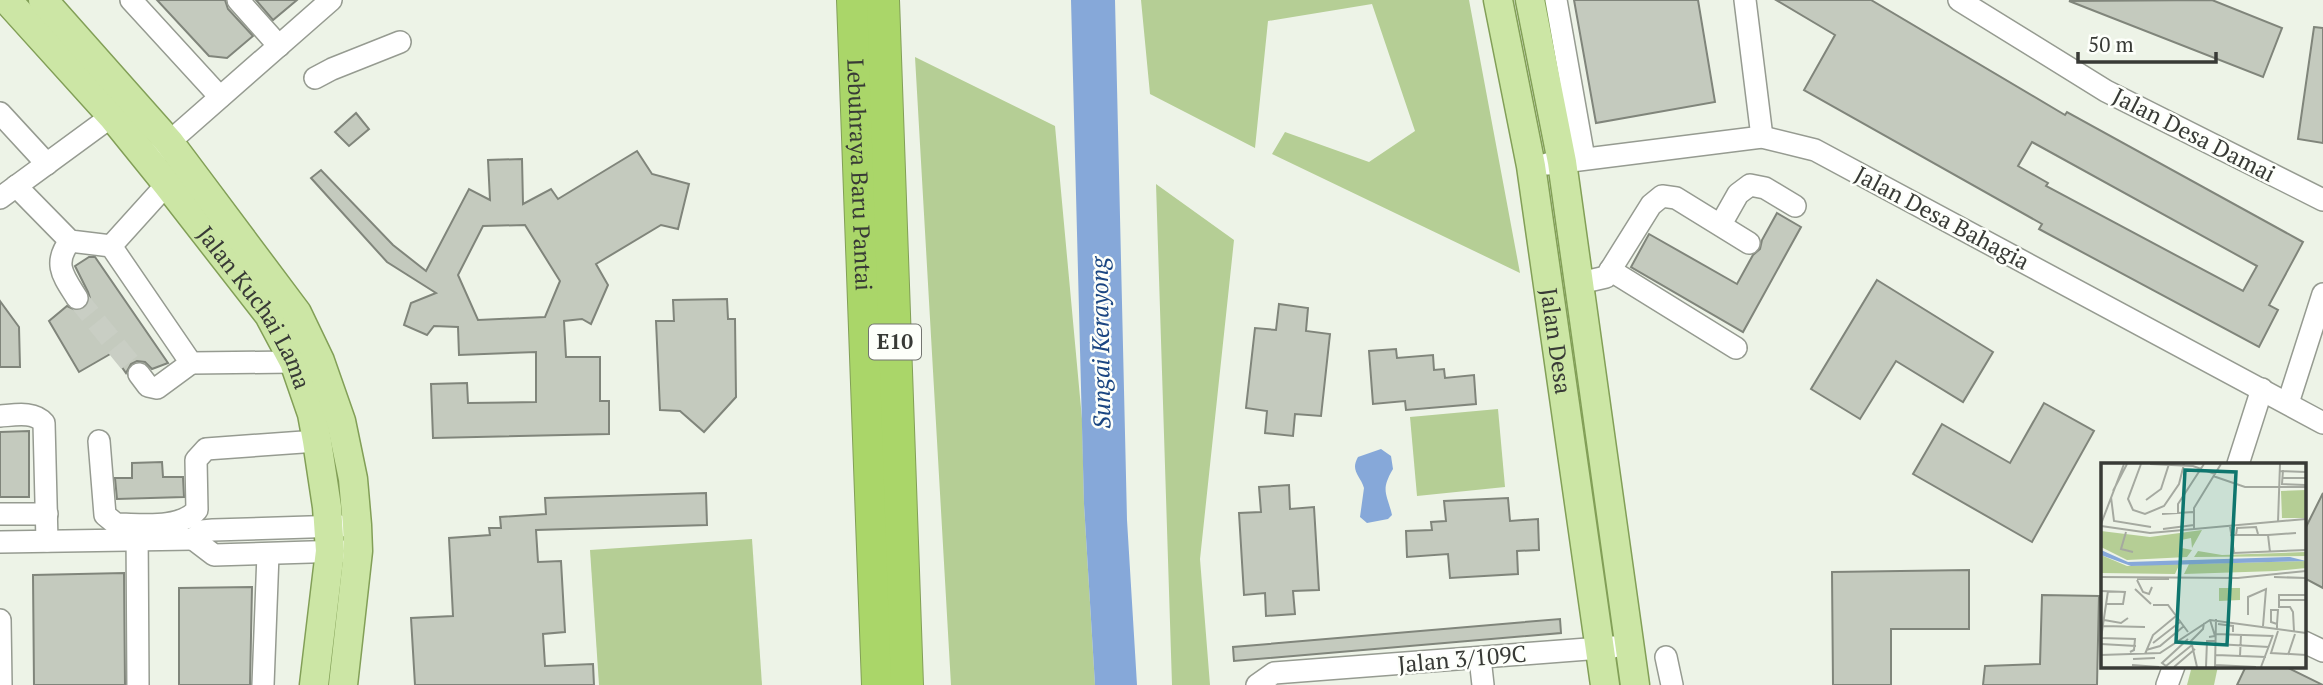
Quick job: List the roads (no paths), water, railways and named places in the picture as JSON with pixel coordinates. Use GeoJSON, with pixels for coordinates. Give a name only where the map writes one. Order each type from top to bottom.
{"type":"FeatureCollection","features":[{"type":"Feature","properties":{"kind":"highway","name":"Lebuhraya Baru Pantai"},"geometry":{"type":"LineString","coordinates":[[853,0],[878,685]]}},
{"type":"Feature","properties":{"kind":"highway","name":"Lebuhraya Baru Pantai"},"geometry":{"type":"LineString","coordinates":[[883,0],[907,685]]}},
{"type":"Feature","properties":{"kind":"main road","name":"Jalan Kuchai Lama"},"geometry":{"type":"LineString","coordinates":[[7,0],[112,116],[158,152],[167,184],[269,315],[294,362],[312,414],[343,538],[343,685]]}},
{"type":"Feature","properties":{"kind":"main road","name":"Jalan Kuchai Lama"},"geometry":{"type":"LineString","coordinates":[[43,0],[158,152],[297,313],[320,361],[341,421],[353,480],[314,685]]}},
{"type":"Feature","properties":{"kind":"main road","name":"Jalan Desa"},"geometry":{"type":"LineString","coordinates":[[1498,0],[1531,166],[1605,685]]}},
{"type":"Feature","properties":{"kind":"main road","name":"Jalan Desa"},"geometry":{"type":"LineString","coordinates":[[1530,0],[1573,160],[1580,283],[1635,685]]}},
{"type":"Feature","properties":{"kind":"street"},"geometry":{"type":"LineString","coordinates":[[131,0],[220,97]]}},
{"type":"Feature","properties":{"kind":"street"},"geometry":{"type":"LineString","coordinates":[[238,0],[279,46]]}},
{"type":"Feature","properties":{"kind":"street"},"geometry":{"type":"LineString","coordinates":[[158,152],[331,0]]}},
{"type":"Feature","properties":{"kind":"street","name":"Jalan Desa"},"geometry":{"type":"LineString","coordinates":[[1556,0],[1573,160]]}},
{"type":"Feature","properties":{"kind":"street"},"geometry":{"type":"LineString","coordinates":[[1745,0],[1762,137]]}},
{"type":"Feature","properties":{"kind":"street","name":"Jalan Desa Damai"},"geometry":{"type":"LineString","coordinates":[[1959,0],[2106,91],[2323,200]]}},
{"type":"Feature","properties":{"kind":"street"},"geometry":{"type":"LineString","coordinates":[[316,78],[400,42]]}},
{"type":"Feature","properties":{"kind":"street"},"geometry":{"type":"LineString","coordinates":[[0,113],[47,164]]}},
{"type":"Feature","properties":{"kind":"street"},"geometry":{"type":"LineString","coordinates":[[112,116],[8,192],[70,241],[111,246],[191,363]]}},
{"type":"Feature","properties":{"kind":"street","name":"Jalan Desa Bahagia"},"geometry":{"type":"LineString","coordinates":[[1531,166],[1762,137],[1815,150],[2323,422]]}},
{"type":"Feature","properties":{"kind":"street"},"geometry":{"type":"LineString","coordinates":[[111,246],[167,184]]}},
{"type":"Feature","properties":{"kind":"street"},"geometry":{"type":"LineString","coordinates":[[1720,224],[1738,194],[1750,185],[1765,187],[1795,206]]}},
{"type":"Feature","properties":{"kind":"street"},"geometry":{"type":"LineString","coordinates":[[1580,283],[1606,277],[1656,199],[1670,196],[1676,198],[1749,243]]}},
{"type":"Feature","properties":{"kind":"street"},"geometry":{"type":"LineString","coordinates":[[70,241],[61,257],[61,267],[77,298]]}},
{"type":"Feature","properties":{"kind":"street"},"geometry":{"type":"LineString","coordinates":[[1610,270],[1736,348]]}},
{"type":"Feature","properties":{"kind":"street"},"geometry":{"type":"LineString","coordinates":[[2288,404],[2323,294]]}},
{"type":"Feature","properties":{"kind":"street"},"geometry":{"type":"LineString","coordinates":[[139,374],[148,386],[157,388],[191,363],[294,362]]}},
{"type":"Feature","properties":{"kind":"street"},"geometry":{"type":"LineString","coordinates":[[2238,463],[2262,389]]}},
{"type":"Feature","properties":{"kind":"street"},"geometry":{"type":"LineString","coordinates":[[0,416],[31,415],[44,423],[47,541]]}},
{"type":"Feature","properties":{"kind":"street"},"geometry":{"type":"LineString","coordinates":[[99,441],[105,514],[116,524],[137,532],[193,539],[214,555],[268,554],[343,538]]}},
{"type":"Feature","properties":{"kind":"street"},"geometry":{"type":"LineString","coordinates":[[0,542],[47,541],[137,532],[179,522],[197,510],[196,460],[206,449],[317,441]]}},
{"type":"Feature","properties":{"kind":"street"},"geometry":{"type":"LineString","coordinates":[[0,514],[47,514]]}},
{"type":"Feature","properties":{"kind":"street"},"geometry":{"type":"LineString","coordinates":[[193,539],[202,531],[213,530],[343,538]]}},
{"type":"Feature","properties":{"kind":"street"},"geometry":{"type":"LineString","coordinates":[[137,532],[138,685]]}},
{"type":"Feature","properties":{"kind":"street"},"geometry":{"type":"LineString","coordinates":[[263,685],[268,554]]}},
{"type":"Feature","properties":{"kind":"street"},"geometry":{"type":"LineString","coordinates":[[0,620],[1,685]]}},
{"type":"Feature","properties":{"kind":"street"},"geometry":{"type":"LineString","coordinates":[[2306,643],[2323,651]]}},
{"type":"Feature","properties":{"kind":"street","name":"Jalan 3/109C"},"geometry":{"type":"LineString","coordinates":[[1257,685],[1274,673],[1629,646]]}},
{"type":"Feature","properties":{"kind":"street"},"geometry":{"type":"LineString","coordinates":[[1666,657],[1672,685]]}},
{"type":"Feature","properties":{"kind":"street"},"geometry":{"type":"LineString","coordinates":[[1480,658],[1483,685]]}},
{"type":"Feature","properties":{"kind":"street"},"geometry":{"type":"LineString","coordinates":[[2167,685],[2173,668]]}},
{"type":"Feature","properties":{"kind":"water","name":"Sungai Kerayong"},"geometry":{"type":"Polygon","coordinates":[[[1071,0],[1115,0],[1127,520],[1137,685],[1095,685],[1084,504],[1071,0]]]}},
{"type":"Feature","properties":{"kind":"water"},"geometry":{"type":"Polygon","coordinates":[[[1381,449],[1391,456],[1393,469],[1386,487],[1392,515],[1388,519],[1367,523],[1360,517],[1364,488],[1355,466],[1358,457],[1381,449]]]}},
{"type":"Feature","properties":{"kind":"tunnel"},"geometry":{"type":"LineString","coordinates":[[77,298],[139,374]]}}]}
